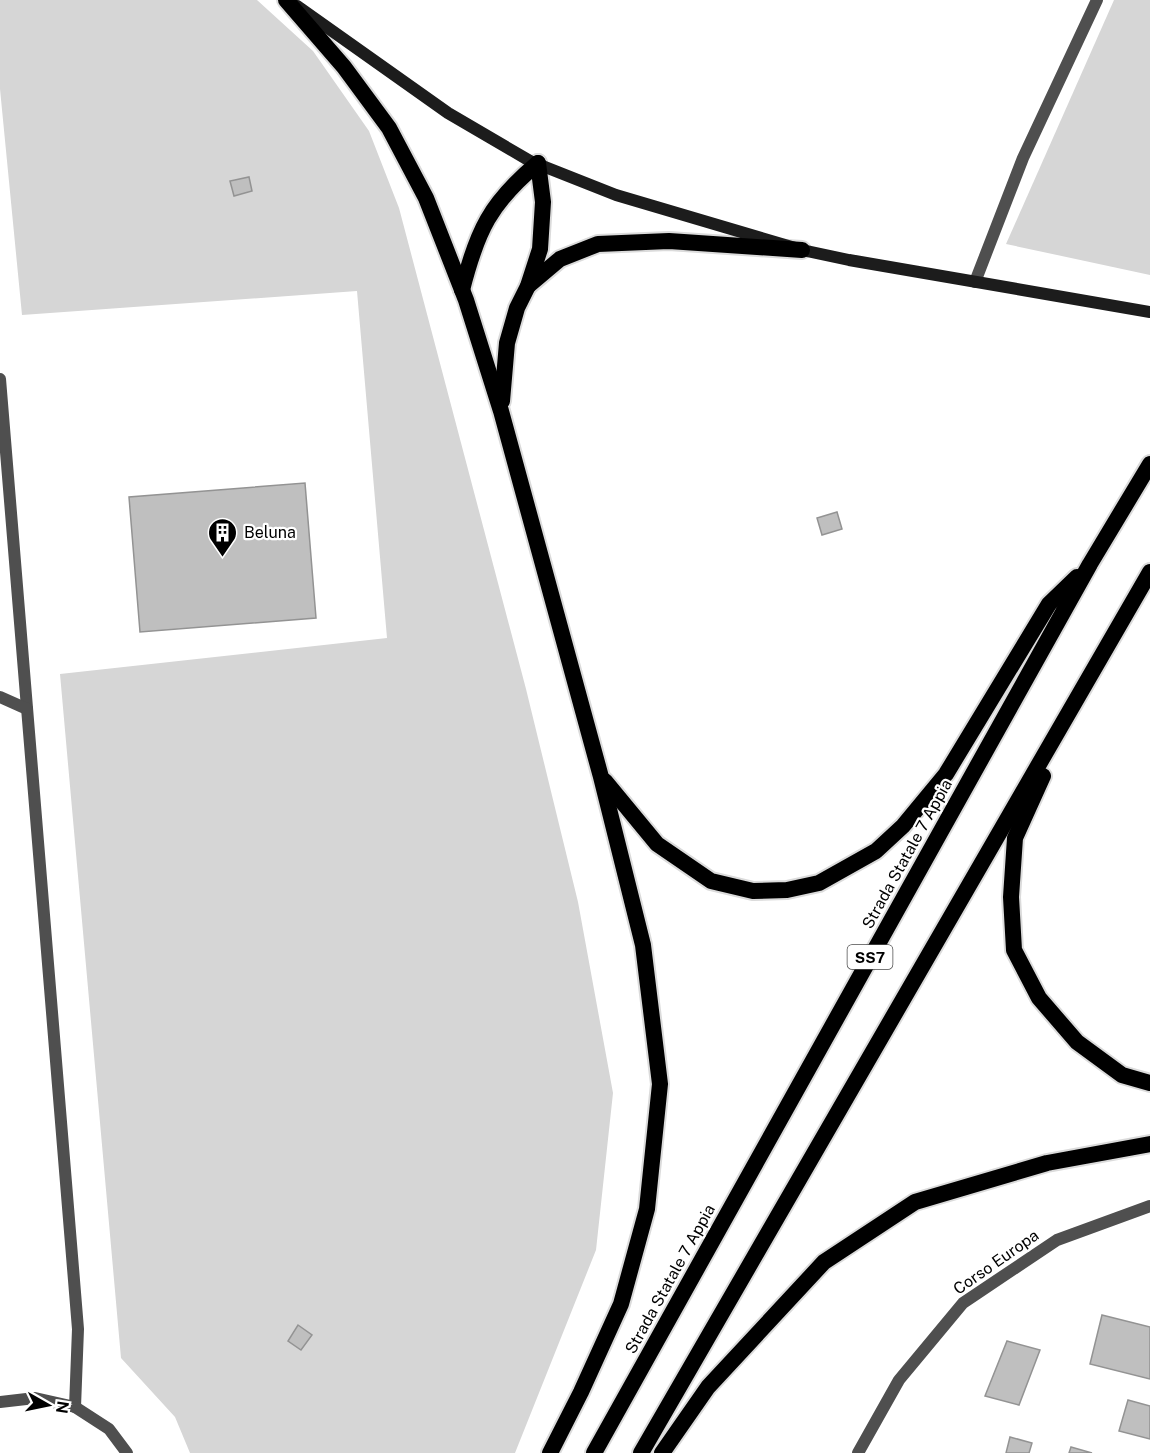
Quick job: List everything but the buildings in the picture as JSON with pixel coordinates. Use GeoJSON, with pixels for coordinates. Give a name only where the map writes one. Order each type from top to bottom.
{"type":"FeatureCollection","features":[{"type":"Feature","properties":{"kind":"highway"},"geometry":{"type":"LineString","coordinates":[[287,0],[344,67],[389,128],[426,198],[462,290],[501,411],[601,777],[643,945],[660,1084],[647,1209],[621,1304],[550,1453]]}},
{"type":"Feature","properties":{"kind":"highway"},"geometry":{"type":"LineString","coordinates":[[501,411],[507,343],[517,308],[528,286],[540,249],[543,202],[537,163]]}},
{"type":"Feature","properties":{"kind":"highway"},"geometry":{"type":"LineString","coordinates":[[462,290],[472,251],[487,218],[515,182],[537,163]]}},
{"type":"Feature","properties":{"kind":"highway"},"geometry":{"type":"LineString","coordinates":[[528,286],[560,259],[598,244],[669,241],[802,250]]}},
{"type":"Feature","properties":{"kind":"highway","name":"Strada Statale 7 Appia"},"geometry":{"type":"LineString","coordinates":[[594,1453],[1090,564],[1150,464]]}},
{"type":"Feature","properties":{"kind":"highway"},"geometry":{"type":"LineString","coordinates":[[601,777],[657,844],[711,881],[753,891],[787,890],[819,883],[876,851],[903,826],[946,774],[1049,604],[1090,564]]}},
{"type":"Feature","properties":{"kind":"highway"},"geometry":{"type":"LineString","coordinates":[[1150,573],[1113,652],[1044,773],[1015,838],[1011,897],[1014,950],[1039,998],[1077,1042],[1122,1074],[1150,1083]]}},
{"type":"Feature","properties":{"kind":"highway","name":"SS7"},"geometry":{"type":"LineString","coordinates":[[641,1453],[1150,573]]}},
{"type":"Feature","properties":{"kind":"highway"},"geometry":{"type":"LineString","coordinates":[[662,1453],[708,1387],[824,1262],[915,1202],[1047,1163],[1150,1144]]}},
{"type":"Feature","properties":{"kind":"main road"},"geometry":{"type":"LineString","coordinates":[[287,0],[448,113],[530,161],[616,195],[802,250],[1150,312]]}},
{"type":"Feature","properties":{"kind":"street"},"geometry":{"type":"LineString","coordinates":[[975,282],[1023,158],[1097,0]]}},
{"type":"Feature","properties":{"kind":"street"},"geometry":{"type":"LineString","coordinates":[[0,379],[78,1329],[75,1407]]}},
{"type":"Feature","properties":{"kind":"street"},"geometry":{"type":"LineString","coordinates":[[0,697],[27,709]]}},
{"type":"Feature","properties":{"kind":"street","name":"Corso Europa"},"geometry":{"type":"LineString","coordinates":[[858,1453],[899,1380],[963,1303],[1057,1240],[1150,1206]]}},
{"type":"Feature","properties":{"kind":"street"},"geometry":{"type":"LineString","coordinates":[[0,1402],[35,1398],[75,1407],[109,1429],[127,1453]]}},
{"type":"Feature","properties":{"kind":"shaded area"},"geometry":{"type":"Polygon","coordinates":[[[0,0],[257,0],[313,51],[369,131],[399,208],[526,689],[578,902],[613,1093],[596,1250],[515,1453],[190,1453],[175,1417],[121,1358],[60,674],[387,638],[357,291],[22,315],[0,89],[0,0]]]}},
{"type":"Feature","properties":{"kind":"shaded area"},"geometry":{"type":"Polygon","coordinates":[[[1114,0],[1150,0],[1150,275],[1006,244],[1114,0]]]}},
{"type":"Feature","properties":{"kind":"place","name":"Beluna"},"geometry":{"type":"Point","coordinates":[223,558]}}]}
